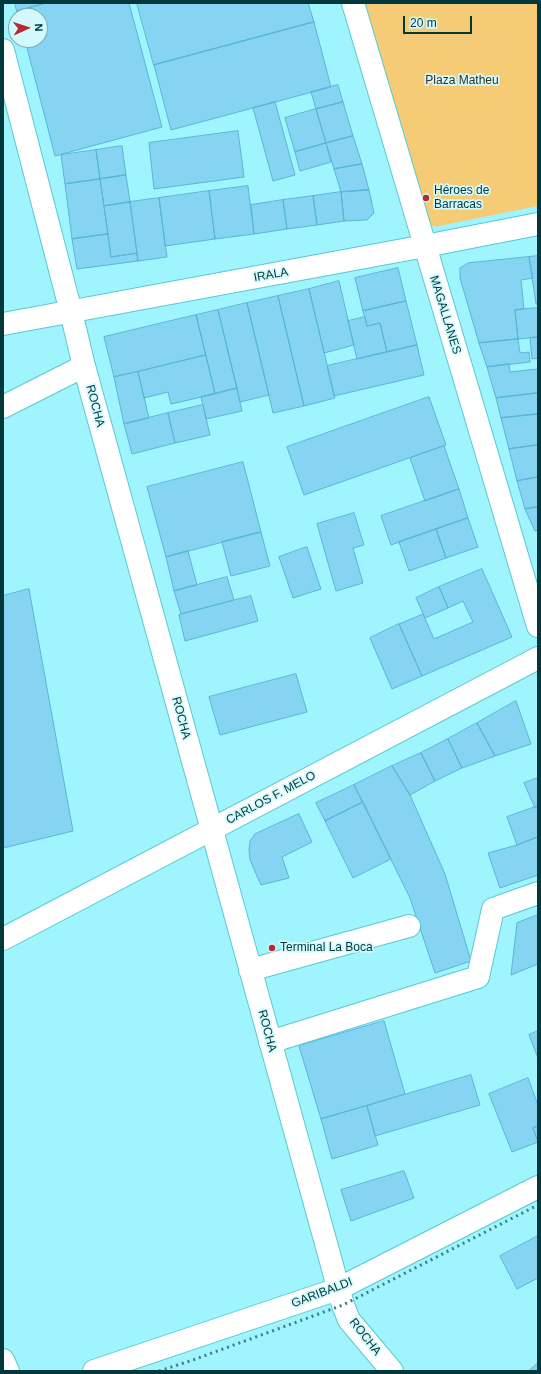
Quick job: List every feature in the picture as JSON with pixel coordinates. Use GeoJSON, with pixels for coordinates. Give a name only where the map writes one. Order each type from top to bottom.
{"type":"FeatureCollection","features":[{"type":"Feature","properties":{"kind":"street","name":"MAGALLANES"},"geometry":{"type":"LineString","coordinates":[[353,3],[538,626]]}},
{"type":"Feature","properties":{"kind":"street","name":"ROCHA"},"geometry":{"type":"LineString","coordinates":[[3,50],[84,366],[338,1289],[349,1320],[392,1371]]}},
{"type":"Feature","properties":{"kind":"street","name":"IRALA"},"geometry":{"type":"LineString","coordinates":[[3,324],[538,224]]}},
{"type":"Feature","properties":{"kind":"street"},"geometry":{"type":"LineString","coordinates":[[3,407],[84,366]]}},
{"type":"Feature","properties":{"kind":"street","name":"CARLOS F. MELO"},"geometry":{"type":"LineString","coordinates":[[3,939],[538,658]]}},
{"type":"Feature","properties":{"kind":"street"},"geometry":{"type":"LineString","coordinates":[[270,1042],[478,977],[493,909],[538,893]]}},
{"type":"Feature","properties":{"kind":"street"},"geometry":{"type":"LineString","coordinates":[[250,970],[409,926]]}},
{"type":"Feature","properties":{"kind":"street","name":"GARIBALDI"},"geometry":{"type":"LineString","coordinates":[[94,1371],[338,1289],[538,1187]]}},
{"type":"Feature","properties":{"kind":"street"},"geometry":{"type":"LineString","coordinates":[[3,1360],[8,1371]]}},
{"type":"Feature","properties":{"kind":"green space","name":"Plaza Matheu"},"geometry":{"type":"Polygon","coordinates":[[[359,3],[538,3],[538,206],[434,227],[421,215],[359,3]]]}},
{"type":"Feature","properties":{"kind":"building"},"geometry":{"type":"Polygon","coordinates":[[[15,3],[46,3],[28,8],[16,8],[15,3]]]}},
{"type":"Feature","properties":{"kind":"building"},"geometry":{"type":"Polygon","coordinates":[[[46,3],[129,3],[162,127],[55,156],[27,48],[48,48],[48,8],[28,8],[46,3]]]}},
{"type":"Feature","properties":{"kind":"building"},"geometry":{"type":"Polygon","coordinates":[[[137,3],[308,3],[314,22],[154,65],[137,3]]]}},
{"type":"Feature","properties":{"kind":"building"},"geometry":{"type":"Polygon","coordinates":[[[314,22],[331,87],[171,130],[154,65],[314,22]]]}},
{"type":"Feature","properties":{"kind":"building"},"geometry":{"type":"Polygon","coordinates":[[[338,85],[343,102],[316,109],[311,92],[338,85]]]}},
{"type":"Feature","properties":{"kind":"building"},"geometry":{"type":"Polygon","coordinates":[[[275,102],[295,175],[273,181],[253,108],[275,102]]]}},
{"type":"Feature","properties":{"kind":"building"},"geometry":{"type":"Polygon","coordinates":[[[343,102],[353,136],[326,143],[316,109],[343,102]]]}},
{"type":"Feature","properties":{"kind":"building"},"geometry":{"type":"Polygon","coordinates":[[[316,109],[326,143],[295,152],[285,118],[316,109]]]}},
{"type":"Feature","properties":{"kind":"building"},"geometry":{"type":"Polygon","coordinates":[[[238,131],[244,177],[154,189],[149,143],[238,131]]]}},
{"type":"Feature","properties":{"kind":"building"},"geometry":{"type":"Polygon","coordinates":[[[353,136],[362,164],[334,169],[326,143],[353,136]]]}},
{"type":"Feature","properties":{"kind":"building"},"geometry":{"type":"Polygon","coordinates":[[[326,143],[331,162],[300,171],[295,152],[326,143]]]}},
{"type":"Feature","properties":{"kind":"building"},"geometry":{"type":"Polygon","coordinates":[[[122,146],[126,175],[100,179],[96,150],[122,146]]]}},
{"type":"Feature","properties":{"kind":"building"},"geometry":{"type":"Polygon","coordinates":[[[96,150],[100,179],[65,184],[61,155],[96,150]]]}},
{"type":"Feature","properties":{"kind":"building"},"geometry":{"type":"Polygon","coordinates":[[[362,164],[369,190],[341,192],[334,169],[362,164]]]}},
{"type":"Feature","properties":{"kind":"building"},"geometry":{"type":"Polygon","coordinates":[[[126,175],[130,202],[104,206],[100,179],[126,175]]]}},
{"type":"Feature","properties":{"kind":"building"},"geometry":{"type":"Polygon","coordinates":[[[100,179],[108,234],[72,239],[65,184],[100,179]]]}},
{"type":"Feature","properties":{"kind":"building"},"geometry":{"type":"Polygon","coordinates":[[[248,186],[254,234],[215,239],[209,191],[248,186]]]}},
{"type":"Feature","properties":{"kind":"building"},"geometry":{"type":"Polygon","coordinates":[[[369,190],[374,213],[367,220],[344,221],[341,192],[369,190]]]}},
{"type":"Feature","properties":{"kind":"building"},"geometry":{"type":"Polygon","coordinates":[[[209,191],[215,239],[165,246],[159,198],[209,191]]]}},
{"type":"Feature","properties":{"kind":"building"},"geometry":{"type":"Polygon","coordinates":[[[341,192],[344,221],[317,225],[313,196],[341,192]]]}},
{"type":"Feature","properties":{"kind":"building"},"geometry":{"type":"Polygon","coordinates":[[[313,196],[317,225],[287,229],[283,200],[313,196]]]}},
{"type":"Feature","properties":{"kind":"building"},"geometry":{"type":"Polygon","coordinates":[[[159,198],[167,257],[138,261],[130,202],[159,198]]]}},
{"type":"Feature","properties":{"kind":"building"},"geometry":{"type":"Polygon","coordinates":[[[283,200],[287,229],[254,234],[251,205],[283,200]]]}},
{"type":"Feature","properties":{"kind":"building"},"geometry":{"type":"Polygon","coordinates":[[[130,202],[137,253],[111,257],[104,206],[130,202]]]}},
{"type":"Feature","properties":{"kind":"building"},"geometry":{"type":"Polygon","coordinates":[[[108,234],[111,257],[137,253],[138,261],[77,269],[72,239],[108,234]]]}},
{"type":"Feature","properties":{"kind":"building"},"geometry":{"type":"Polygon","coordinates":[[[538,256],[538,304],[536,304],[529,257],[538,256]]]}},
{"type":"Feature","properties":{"kind":"building"},"geometry":{"type":"Polygon","coordinates":[[[529,257],[533,278],[521,280],[524,309],[515,310],[518,339],[479,343],[460,278],[460,268],[468,263],[529,257]]]}},
{"type":"Feature","properties":{"kind":"building"},"geometry":{"type":"Polygon","coordinates":[[[398,268],[406,301],[363,311],[355,278],[398,268]]]}},
{"type":"Feature","properties":{"kind":"building"},"geometry":{"type":"Polygon","coordinates":[[[339,281],[354,345],[324,353],[309,289],[339,281]]]}},
{"type":"Feature","properties":{"kind":"building"},"geometry":{"type":"Polygon","coordinates":[[[309,289],[335,398],[304,406],[278,296],[309,289]]]}},
{"type":"Feature","properties":{"kind":"building"},"geometry":{"type":"Polygon","coordinates":[[[278,296],[304,406],[273,413],[247,303],[278,296]]]}},
{"type":"Feature","properties":{"kind":"building"},"geometry":{"type":"Polygon","coordinates":[[[406,301],[417,345],[387,352],[380,323],[367,326],[363,311],[406,301]]]}},
{"type":"Feature","properties":{"kind":"building"},"geometry":{"type":"Polygon","coordinates":[[[247,303],[269,395],[240,402],[218,310],[247,303]]]}},
{"type":"Feature","properties":{"kind":"building"},"geometry":{"type":"Polygon","coordinates":[[[538,308],[538,337],[518,339],[515,310],[538,308]]]}},
{"type":"Feature","properties":{"kind":"building"},"geometry":{"type":"Polygon","coordinates":[[[218,310],[237,388],[215,394],[196,315],[218,310]]]}},
{"type":"Feature","properties":{"kind":"building"},"geometry":{"type":"Polygon","coordinates":[[[196,315],[206,355],[114,377],[104,337],[196,315]]]}},
{"type":"Feature","properties":{"kind":"building"},"geometry":{"type":"Polygon","coordinates":[[[365,317],[367,326],[380,323],[387,352],[357,359],[348,321],[365,317]]]}},
{"type":"Feature","properties":{"kind":"building"},"geometry":{"type":"Polygon","coordinates":[[[538,337],[538,358],[532,359],[530,338],[538,337]]]}},
{"type":"Feature","properties":{"kind":"building"},"geometry":{"type":"Polygon","coordinates":[[[518,339],[520,353],[529,352],[530,362],[487,367],[479,343],[518,339]]]}},
{"type":"Feature","properties":{"kind":"building"},"geometry":{"type":"Polygon","coordinates":[[[417,345],[424,375],[334,396],[327,366],[417,345]]]}},
{"type":"Feature","properties":{"kind":"building"},"geometry":{"type":"Polygon","coordinates":[[[206,355],[215,394],[171,404],[168,392],[144,398],[138,372],[206,355]]]}},
{"type":"Feature","properties":{"kind":"building"},"geometry":{"type":"Polygon","coordinates":[[[509,364],[510,372],[538,369],[538,393],[496,398],[487,367],[509,364]]]}},
{"type":"Feature","properties":{"kind":"building"},"geometry":{"type":"Polygon","coordinates":[[[138,372],[149,418],[124,424],[114,377],[138,372]]]}},
{"type":"Feature","properties":{"kind":"building"},"geometry":{"type":"Polygon","coordinates":[[[237,388],[242,411],[206,419],[201,397],[237,388]]]}},
{"type":"Feature","properties":{"kind":"building"},"geometry":{"type":"Polygon","coordinates":[[[538,393],[538,414],[501,418],[496,398],[538,393]]]}},
{"type":"Feature","properties":{"kind":"building"},"geometry":{"type":"Polygon","coordinates":[[[429,397],[446,445],[304,495],[287,447],[429,397]]]}},
{"type":"Feature","properties":{"kind":"building"},"geometry":{"type":"Polygon","coordinates":[[[203,405],[210,435],[175,443],[168,413],[203,405]]]}},
{"type":"Feature","properties":{"kind":"building"},"geometry":{"type":"Polygon","coordinates":[[[168,413],[175,443],[132,454],[124,424],[168,413]]]}},
{"type":"Feature","properties":{"kind":"building"},"geometry":{"type":"Polygon","coordinates":[[[538,414],[538,445],[509,449],[501,418],[538,414]]]}},
{"type":"Feature","properties":{"kind":"building"},"geometry":{"type":"Polygon","coordinates":[[[538,445],[538,477],[517,481],[509,449],[538,445]]]}},
{"type":"Feature","properties":{"kind":"building"},"geometry":{"type":"Polygon","coordinates":[[[444,446],[459,489],[425,501],[410,458],[444,446]]]}},
{"type":"Feature","properties":{"kind":"building"},"geometry":{"type":"Polygon","coordinates":[[[243,462],[261,532],[166,557],[147,487],[243,462]]]}},
{"type":"Feature","properties":{"kind":"building"},"geometry":{"type":"Polygon","coordinates":[[[538,477],[538,507],[525,509],[517,481],[538,477]]]}},
{"type":"Feature","properties":{"kind":"building"},"geometry":{"type":"Polygon","coordinates":[[[459,489],[468,518],[391,545],[381,516],[459,489]]]}},
{"type":"Feature","properties":{"kind":"building"},"geometry":{"type":"Polygon","coordinates":[[[538,507],[538,530],[535,531],[525,509],[538,507]]]}},
{"type":"Feature","properties":{"kind":"building"},"geometry":{"type":"Polygon","coordinates":[[[354,513],[364,545],[353,548],[363,583],[336,591],[317,524],[354,513]]]}},
{"type":"Feature","properties":{"kind":"building"},"geometry":{"type":"Polygon","coordinates":[[[468,518],[478,547],[446,558],[436,529],[468,518]]]}},
{"type":"Feature","properties":{"kind":"building"},"geometry":{"type":"Polygon","coordinates":[[[436,529],[446,558],[409,571],[399,542],[436,529]]]}},
{"type":"Feature","properties":{"kind":"building"},"geometry":{"type":"Polygon","coordinates":[[[261,532],[270,566],[231,576],[222,542],[261,532]]]}},
{"type":"Feature","properties":{"kind":"building"},"geometry":{"type":"Polygon","coordinates":[[[307,547],[321,589],[293,598],[279,557],[307,547]]]}},
{"type":"Feature","properties":{"kind":"building"},"geometry":{"type":"Polygon","coordinates":[[[188,551],[197,585],[174,591],[166,557],[188,551]]]}},
{"type":"Feature","properties":{"kind":"building"},"geometry":{"type":"Polygon","coordinates":[[[482,569],[512,637],[422,676],[399,624],[423,614],[434,639],[473,622],[463,601],[448,608],[439,587],[482,569]]]}},
{"type":"Feature","properties":{"kind":"building"},"geometry":{"type":"Polygon","coordinates":[[[227,577],[234,600],[181,614],[174,591],[227,577]]]}},
{"type":"Feature","properties":{"kind":"building"},"geometry":{"type":"Polygon","coordinates":[[[439,587],[448,608],[425,618],[416,598],[439,587]]]}},
{"type":"Feature","properties":{"kind":"building"},"geometry":{"type":"Polygon","coordinates":[[[29,589],[73,831],[3,848],[3,596],[29,589]]]}},
{"type":"Feature","properties":{"kind":"building"},"geometry":{"type":"Polygon","coordinates":[[[251,596],[258,621],[185,641],[179,615],[251,596]]]}},
{"type":"Feature","properties":{"kind":"building"},"geometry":{"type":"Polygon","coordinates":[[[399,624],[422,676],[392,689],[370,638],[399,624]]]}},
{"type":"Feature","properties":{"kind":"building"},"geometry":{"type":"Polygon","coordinates":[[[296,674],[307,712],[220,735],[209,697],[296,674]]]}},
{"type":"Feature","properties":{"kind":"building"},"geometry":{"type":"Polygon","coordinates":[[[516,701],[531,744],[495,756],[477,723],[516,701]]]}},
{"type":"Feature","properties":{"kind":"building"},"geometry":{"type":"Polygon","coordinates":[[[477,723],[495,756],[462,768],[448,739],[477,723]]]}},
{"type":"Feature","properties":{"kind":"building"},"geometry":{"type":"Polygon","coordinates":[[[448,739],[462,768],[435,781],[421,753],[448,739]]]}},
{"type":"Feature","properties":{"kind":"building"},"geometry":{"type":"Polygon","coordinates":[[[421,753],[435,781],[410,795],[392,766],[421,753]]]}},
{"type":"Feature","properties":{"kind":"building"},"geometry":{"type":"Polygon","coordinates":[[[392,766],[410,795],[445,874],[471,961],[435,973],[410,898],[354,785],[392,766]]]}},
{"type":"Feature","properties":{"kind":"building"},"geometry":{"type":"Polygon","coordinates":[[[538,778],[538,806],[535,808],[524,783],[538,778]]]}},
{"type":"Feature","properties":{"kind":"building"},"geometry":{"type":"Polygon","coordinates":[[[354,785],[363,802],[325,821],[316,803],[354,785]]]}},
{"type":"Feature","properties":{"kind":"building"},"geometry":{"type":"Polygon","coordinates":[[[363,802],[391,859],[353,878],[325,821],[363,802]]]}},
{"type":"Feature","properties":{"kind":"building"},"geometry":{"type":"Polygon","coordinates":[[[538,806],[538,837],[517,845],[507,817],[538,806]]]}},
{"type":"Feature","properties":{"kind":"building"},"geometry":{"type":"Polygon","coordinates":[[[299,814],[312,842],[282,857],[289,878],[261,885],[250,860],[250,841],[255,834],[299,814]]]}},
{"type":"Feature","properties":{"kind":"building"},"geometry":{"type":"Polygon","coordinates":[[[538,837],[538,875],[500,888],[488,853],[517,845],[538,837]]]}},
{"type":"Feature","properties":{"kind":"building"},"geometry":{"type":"Polygon","coordinates":[[[538,915],[538,964],[511,975],[517,923],[538,915]]]}},
{"type":"Feature","properties":{"kind":"building"},"geometry":{"type":"Polygon","coordinates":[[[384,1021],[405,1094],[321,1119],[299,1046],[384,1021]]]}},
{"type":"Feature","properties":{"kind":"building"},"geometry":{"type":"Polygon","coordinates":[[[538,1031],[538,1058],[529,1035],[538,1031]]]}},
{"type":"Feature","properties":{"kind":"building"},"geometry":{"type":"Polygon","coordinates":[[[471,1075],[480,1105],[375,1136],[367,1106],[471,1075]]]}},
{"type":"Feature","properties":{"kind":"building"},"geometry":{"type":"Polygon","coordinates":[[[528,1078],[538,1105],[538,1126],[533,1128],[538,1142],[512,1152],[489,1094],[528,1078]]]}},
{"type":"Feature","properties":{"kind":"building"},"geometry":{"type":"Polygon","coordinates":[[[367,1106],[378,1145],[332,1159],[321,1119],[367,1106]]]}},
{"type":"Feature","properties":{"kind":"building"},"geometry":{"type":"Polygon","coordinates":[[[538,1126],[538,1141],[533,1128],[538,1126]]]}},
{"type":"Feature","properties":{"kind":"building"},"geometry":{"type":"Polygon","coordinates":[[[404,1171],[414,1198],[351,1221],[341,1190],[404,1171]]]}},
{"type":"Feature","properties":{"kind":"building"},"geometry":{"type":"Polygon","coordinates":[[[538,1236],[538,1278],[517,1289],[500,1256],[538,1236]]]}},
{"type":"Feature","properties":{"kind":"building"},"geometry":{"type":"Polygon","coordinates":[[[538,1363],[538,1371],[529,1371],[538,1363]]]}},
{"type":"Feature","properties":{"kind":"railway"},"geometry":{"type":"LineString","coordinates":[[159,1371],[343,1305],[538,1205]]}},
{"type":"Feature","properties":{"kind":"place","name":"Héroes de Barracas"},"geometry":{"type":"Point","coordinates":[426,198]}},
{"type":"Feature","properties":{"kind":"place","name":"Terminal La Boca"},"geometry":{"type":"Point","coordinates":[272,948]}}]}
